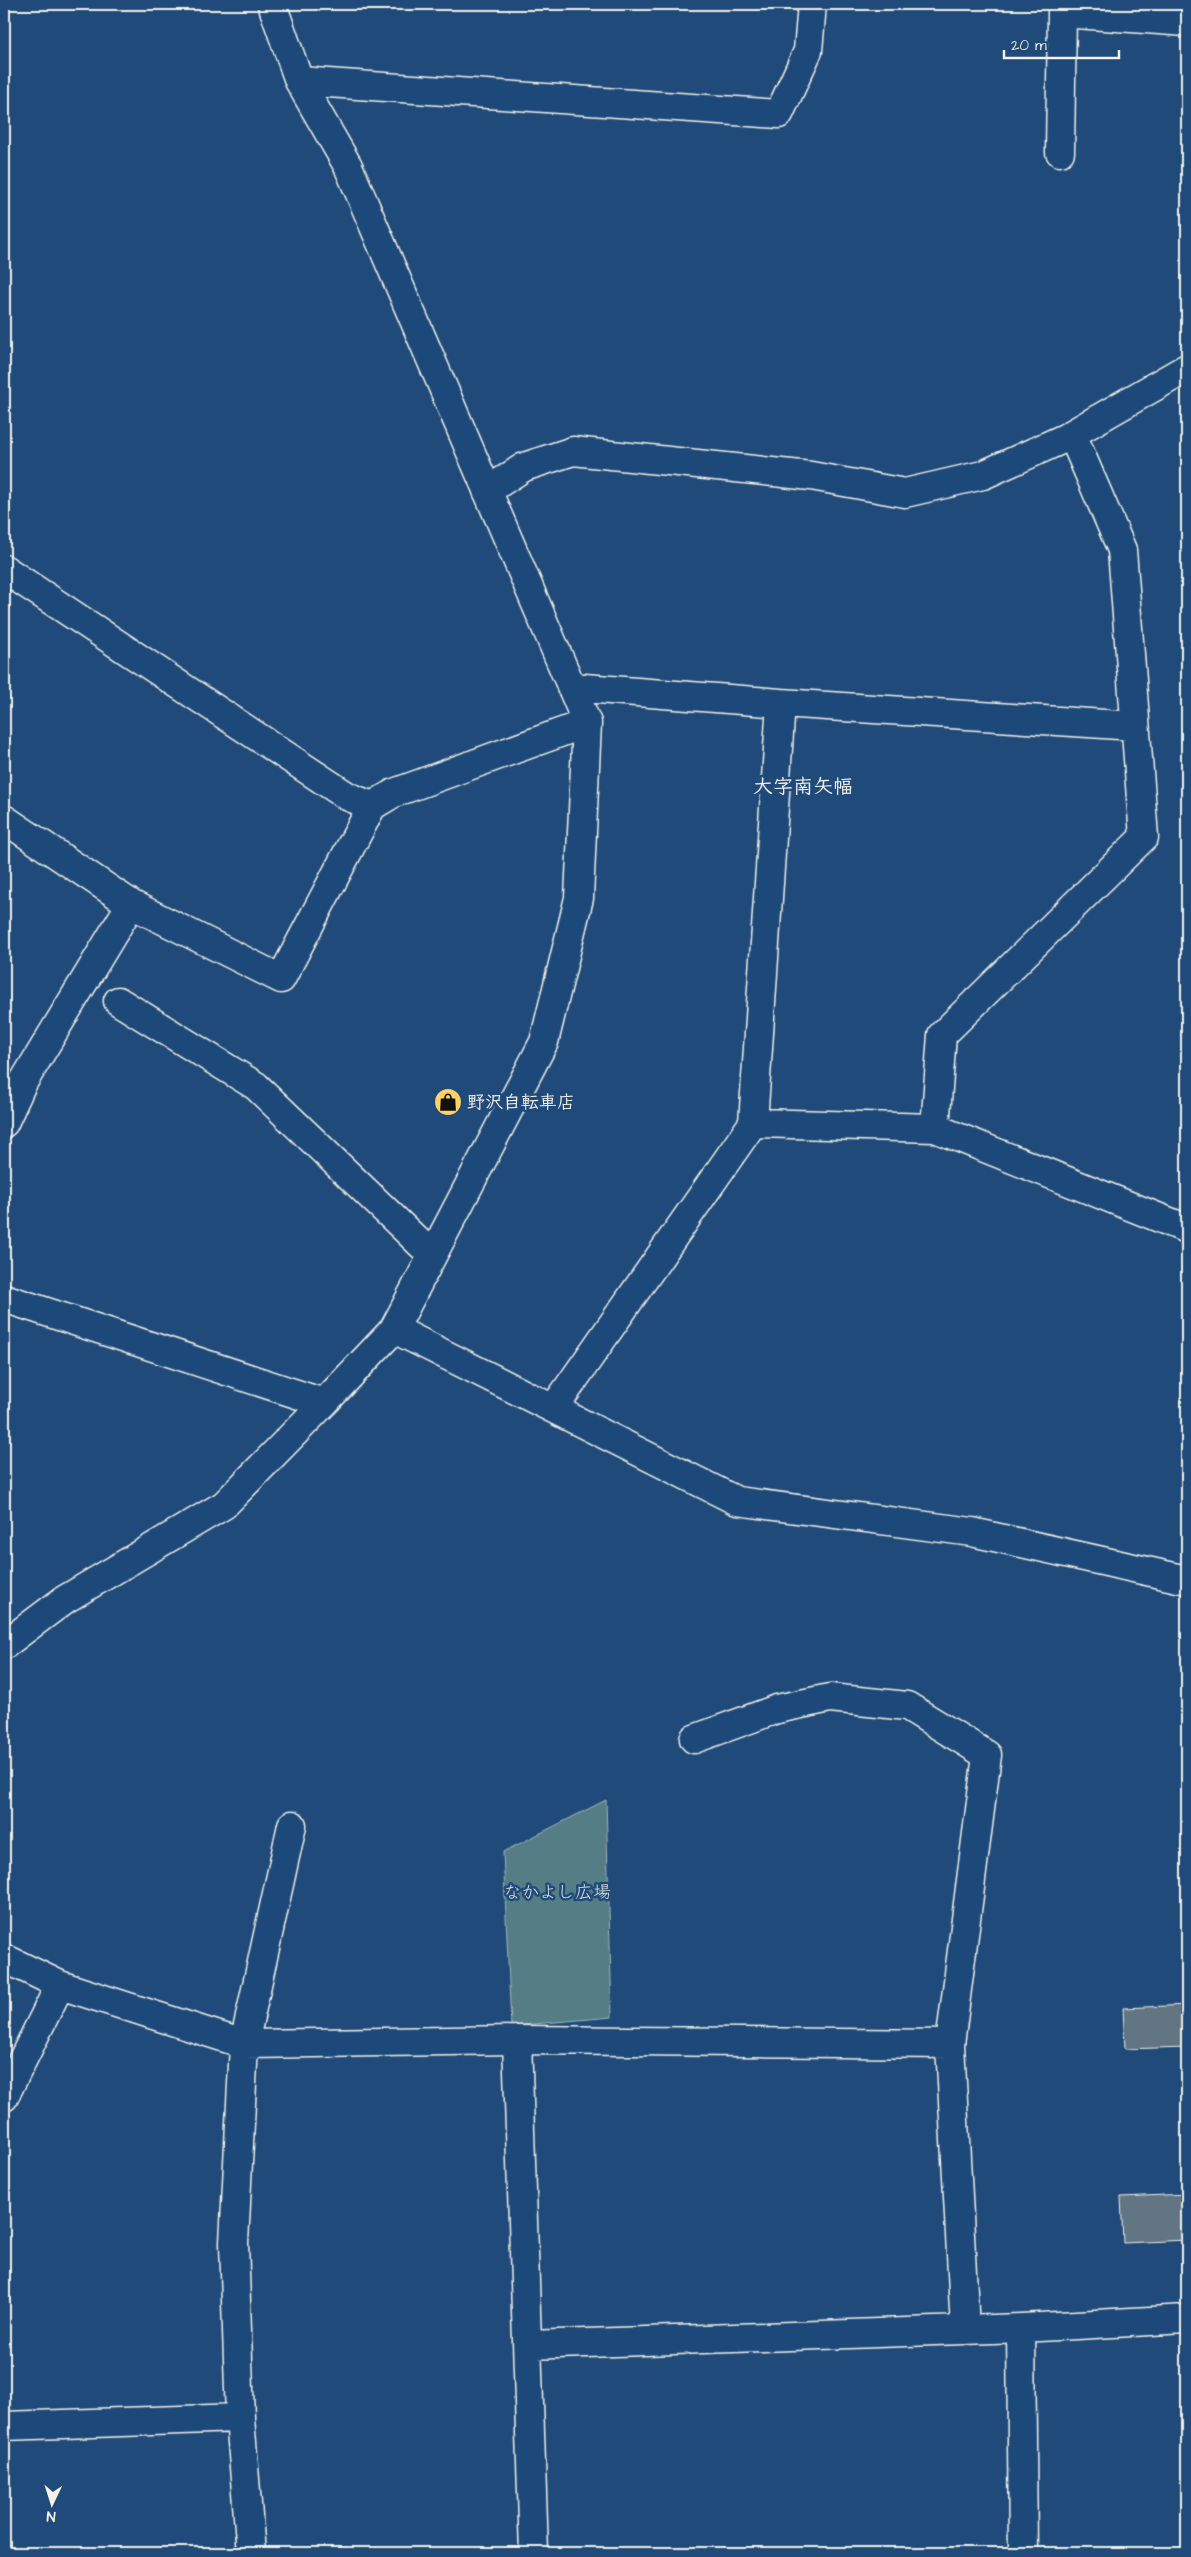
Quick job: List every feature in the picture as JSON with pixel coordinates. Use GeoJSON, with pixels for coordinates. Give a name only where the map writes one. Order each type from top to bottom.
{"type":"FeatureCollection","features":[{"type":"Feature","properties":{"kind":"street"},"geometry":{"type":"LineString","coordinates":[[4,1644],[64,1600],[224,1505],[394,1329],[544,1042],[579,898],[587,723],[348,166],[299,80],[272,4]]}},
{"type":"Feature","properties":{"kind":"street"},"geometry":{"type":"LineString","coordinates":[[299,80],[779,114],[808,51],[812,4]]}},
{"type":"Feature","properties":{"kind":"street"},"geometry":{"type":"LineString","coordinates":[[1060,152],[1062,8],[1187,22]]}},
{"type":"Feature","properties":{"kind":"street"},"geometry":{"type":"LineString","coordinates":[[487,491],[524,467],[573,451],[811,476],[905,493],[983,475],[1072,434],[1187,368]]}},
{"type":"Feature","properties":{"kind":"street"},"geometry":{"type":"LineString","coordinates":[[935,1128],[942,1035],[1144,837],[1122,550],[1072,434]]}},
{"type":"Feature","properties":{"kind":"street"},"geometry":{"type":"LineString","coordinates":[[4,568],[347,796],[372,806]]}},
{"type":"Feature","properties":{"kind":"street"},"geometry":{"type":"LineString","coordinates":[[571,687],[1135,726]]}},
{"type":"Feature","properties":{"kind":"street"},"geometry":{"type":"LineString","coordinates":[[554,1408],[753,1123],[781,703]]}},
{"type":"Feature","properties":{"kind":"street"},"geometry":{"type":"LineString","coordinates":[[4,819],[131,904],[281,979],[372,806],[394,793],[587,723]]}},
{"type":"Feature","properties":{"kind":"street"},"geometry":{"type":"LineString","coordinates":[[4,1122],[13,1079],[131,904]]}},
{"type":"Feature","properties":{"kind":"street"},"geometry":{"type":"LineString","coordinates":[[118,1001],[256,1086],[432,1255]]}},
{"type":"Feature","properties":{"kind":"street"},"geometry":{"type":"LineString","coordinates":[[753,1123],[935,1128],[1187,1228]]}},
{"type":"Feature","properties":{"kind":"street"},"geometry":{"type":"LineString","coordinates":[[4,1298],[324,1403]]}},
{"type":"Feature","properties":{"kind":"street"},"geometry":{"type":"LineString","coordinates":[[394,1329],[737,1501],[972,1532],[1187,1580]]}},
{"type":"Feature","properties":{"kind":"street"},"geometry":{"type":"LineString","coordinates":[[694,1739],[777,1709],[830,1698],[907,1706],[987,1755],[950,2044],[965,2330]]}},
{"type":"Feature","properties":{"kind":"street"},"geometry":{"type":"LineString","coordinates":[[251,2553],[240,2418],[234,2244],[244,2044],[292,1825]]}},
{"type":"Feature","properties":{"kind":"street"},"geometry":{"type":"LineString","coordinates":[[4,1958],[60,1985],[244,2044],[517,2040],[950,2044]]}},
{"type":"Feature","properties":{"kind":"street"},"geometry":{"type":"LineString","coordinates":[[4,2097],[60,1985]]}},
{"type":"Feature","properties":{"kind":"street"},"geometry":{"type":"LineString","coordinates":[[517,2040],[534,2553]]}},
{"type":"Feature","properties":{"kind":"street"},"geometry":{"type":"LineString","coordinates":[[528,2345],[1021,2328],[1187,2319]]}},
{"type":"Feature","properties":{"kind":"street"},"geometry":{"type":"LineString","coordinates":[[1021,2328],[1023,2553]]}},
{"type":"Feature","properties":{"kind":"street"},"geometry":{"type":"LineString","coordinates":[[4,2426],[240,2418]]}},
{"type":"Feature","properties":{"kind":"green space","name":"なかよし広場"},"geometry":{"type":"Polygon","coordinates":[[[606,1800],[612,2017],[511,2026],[503,1852],[606,1800]]]}},
{"type":"Feature","properties":{"kind":"building"},"geometry":{"type":"Polygon","coordinates":[[[1187,2005],[1187,2047],[1125,2049],[1123,2008],[1187,2005]]]}},
{"type":"Feature","properties":{"kind":"building"},"geometry":{"type":"Polygon","coordinates":[[[1187,2194],[1187,2240],[1123,2243],[1121,2197],[1187,2194]]]}},
{"type":"Feature","properties":{"kind":"place","name":"野沢自転車店"},"geometry":{"type":"Point","coordinates":[448,1102]}},
{"type":"Feature","properties":{"kind":"district","name":"大字南矢幅"},"geometry":{"type":"Point","coordinates":[803,787]}}]}
